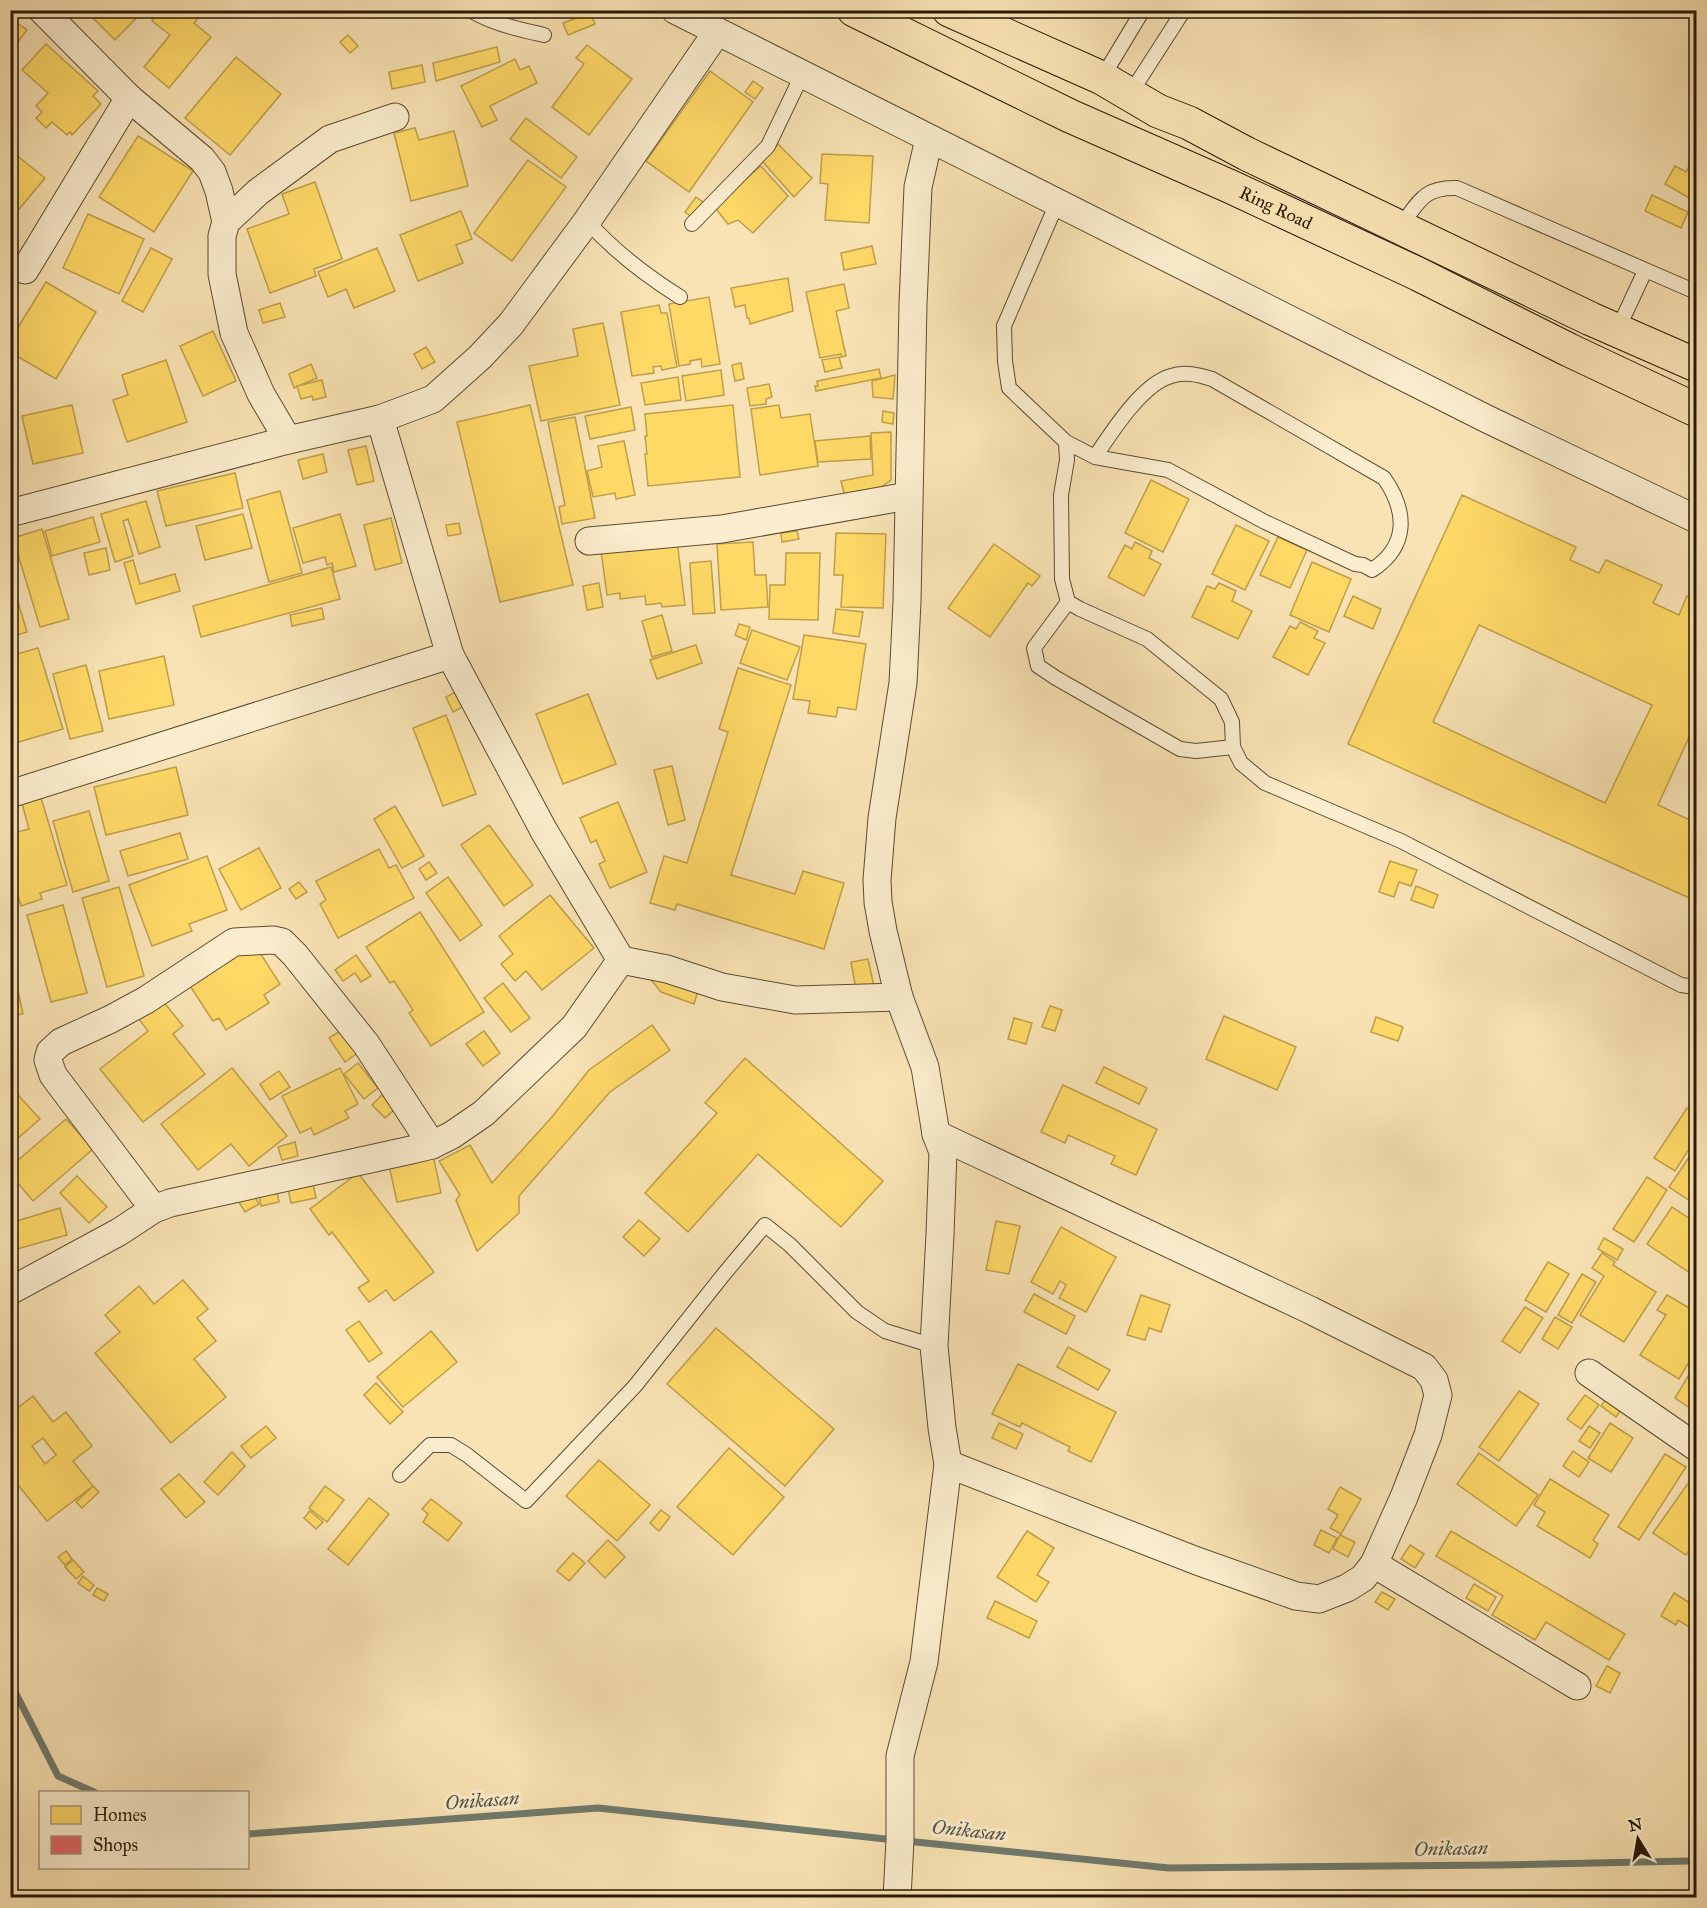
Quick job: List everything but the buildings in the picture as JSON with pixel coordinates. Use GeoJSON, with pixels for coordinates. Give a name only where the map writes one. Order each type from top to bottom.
{"type":"FeatureCollection","features":[{"type":"Feature","properties":{"kind":"main road","name":"Ring Road"},"geometry":{"type":"LineString","coordinates":[[854,10],[1070,116],[1229,186],[1418,274],[1696,410]]}},
{"type":"Feature","properties":{"kind":"main road","name":"Ring Road"},"geometry":{"type":"LineString","coordinates":[[949,10],[1102,78],[1158,111],[1189,123],[1247,154],[1617,330],[1696,365]]}},
{"type":"Feature","properties":{"kind":"street"},"geometry":{"type":"LineString","coordinates":[[42,10],[129,98],[202,159],[212,172],[226,222],[222,236],[222,274],[234,333],[261,394],[288,440]]}},
{"type":"Feature","properties":{"kind":"street"},"geometry":{"type":"LineString","coordinates":[[675,10],[929,140],[1476,413],[1696,519]]}},
{"type":"Feature","properties":{"kind":"street"},"geometry":{"type":"LineString","coordinates":[[10,513],[380,418],[433,399],[480,357],[511,324],[587,221],[717,32]]}},
{"type":"Feature","properties":{"kind":"street"},"geometry":{"type":"LineString","coordinates":[[25,270],[129,98]]}},
{"type":"Feature","properties":{"kind":"street"},"geometry":{"type":"LineString","coordinates":[[226,222],[258,192],[330,140],[395,117]]}},
{"type":"Feature","properties":{"kind":"street"},"geometry":{"type":"LineString","coordinates":[[897,1898],[900,1756],[924,1662],[948,1464],[934,1346],[943,1152],[936,1134],[925,1068],[899,998],[883,931],[877,880],[882,818],[903,683],[918,187],[929,140]]}},
{"type":"Feature","properties":{"kind":"street"},"geometry":{"type":"LineString","coordinates":[[380,418],[450,655],[544,831],[621,960],[668,969],[722,987],[795,1000],[899,998]]}},
{"type":"Feature","properties":{"kind":"street"},"geometry":{"type":"LineString","coordinates":[[589,541],[722,529],[908,496]]}},
{"type":"Feature","properties":{"kind":"street"},"geometry":{"type":"LineString","coordinates":[[10,794],[450,655]]}},
{"type":"Feature","properties":{"kind":"street"},"geometry":{"type":"LineString","coordinates":[[154,1209],[52,1075],[48,1060],[50,1052],[61,1042],[146,1000],[234,942],[263,940],[282,942],[295,955],[366,1044],[432,1145]]}},
{"type":"Feature","properties":{"kind":"street"},"geometry":{"type":"LineString","coordinates":[[10,1291],[119,1232],[154,1209],[180,1200],[432,1145],[452,1135],[484,1113],[574,1027],[621,960]]}},
{"type":"Feature","properties":{"kind":"street"},"geometry":{"type":"LineString","coordinates":[[936,1134],[1310,1310],[1424,1367],[1434,1380],[1438,1395],[1428,1435],[1404,1497],[1374,1564],[1363,1578],[1347,1588],[1319,1599],[1296,1596],[1197,1561],[948,1464]]}},
{"type":"Feature","properties":{"kind":"street"},"geometry":{"type":"LineString","coordinates":[[1589,1373],[1696,1444]]}},
{"type":"Feature","properties":{"kind":"street"},"geometry":{"type":"LineString","coordinates":[[1374,1564],[1577,1686]]}},
{"type":"Feature","properties":{"kind":"lane"},"geometry":{"type":"LineString","coordinates":[[470,10],[482,18],[544,35]]}},
{"type":"Feature","properties":{"kind":"lane"},"geometry":{"type":"LineString","coordinates":[[1102,78],[1143,10]]}},
{"type":"Feature","properties":{"kind":"lane"},"geometry":{"type":"LineString","coordinates":[[1130,94],[1184,10]]}},
{"type":"Feature","properties":{"kind":"lane"},"geometry":{"type":"LineString","coordinates":[[692,224],[768,146],[802,75]]}},
{"type":"Feature","properties":{"kind":"lane"},"geometry":{"type":"LineString","coordinates":[[1401,227],[1423,196],[1446,187],[1457,188],[1696,292]]}},
{"type":"Feature","properties":{"kind":"lane"},"geometry":{"type":"LineString","coordinates":[[1057,203],[1004,326],[1005,361],[1009,388],[1066,442],[1095,457],[1168,470],[1265,522],[1354,564],[1363,565],[1372,570],[1384,562],[1391,554],[1400,532],[1401,520],[1397,501],[1383,478],[1212,379],[1202,376],[1180,374],[1168,376],[1155,384],[1116,424],[1095,457]]}},
{"type":"Feature","properties":{"kind":"lane"},"geometry":{"type":"LineString","coordinates":[[587,221],[607,244],[630,263],[680,297]]}},
{"type":"Feature","properties":{"kind":"lane"},"geometry":{"type":"LineString","coordinates":[[1617,330],[1646,271]]}},
{"type":"Feature","properties":{"kind":"lane"},"geometry":{"type":"LineString","coordinates":[[1066,442],[1067,460],[1061,495],[1062,579],[1068,602],[1147,639],[1221,699],[1232,722],[1233,747],[1240,763],[1265,783],[1401,841],[1681,985],[1696,987]]}},
{"type":"Feature","properties":{"kind":"lane"},"geometry":{"type":"LineString","coordinates":[[1068,602],[1034,648],[1038,666],[1180,749],[1196,751],[1233,747]]}},
{"type":"Feature","properties":{"kind":"lane"},"geometry":{"type":"LineString","coordinates":[[400,1475],[430,1445],[451,1445],[526,1501],[635,1386],[765,1225],[790,1245],[857,1312],[885,1331],[934,1346]]}},
{"type":"Feature","properties":{"kind":"waterway","name":"Onikasan"},"geometry":{"type":"LineString","coordinates":[[10,1682],[58,1776],[92,1791]]}},
{"type":"Feature","properties":{"kind":"waterway","name":"Onikasan"},"geometry":{"type":"LineString","coordinates":[[249,1834],[598,1808],[895,1840]]}},
{"type":"Feature","properties":{"kind":"waterway","name":"Onikasan"},"geometry":{"type":"LineString","coordinates":[[906,1841],[1169,1868],[1688,1861]]}}]}
